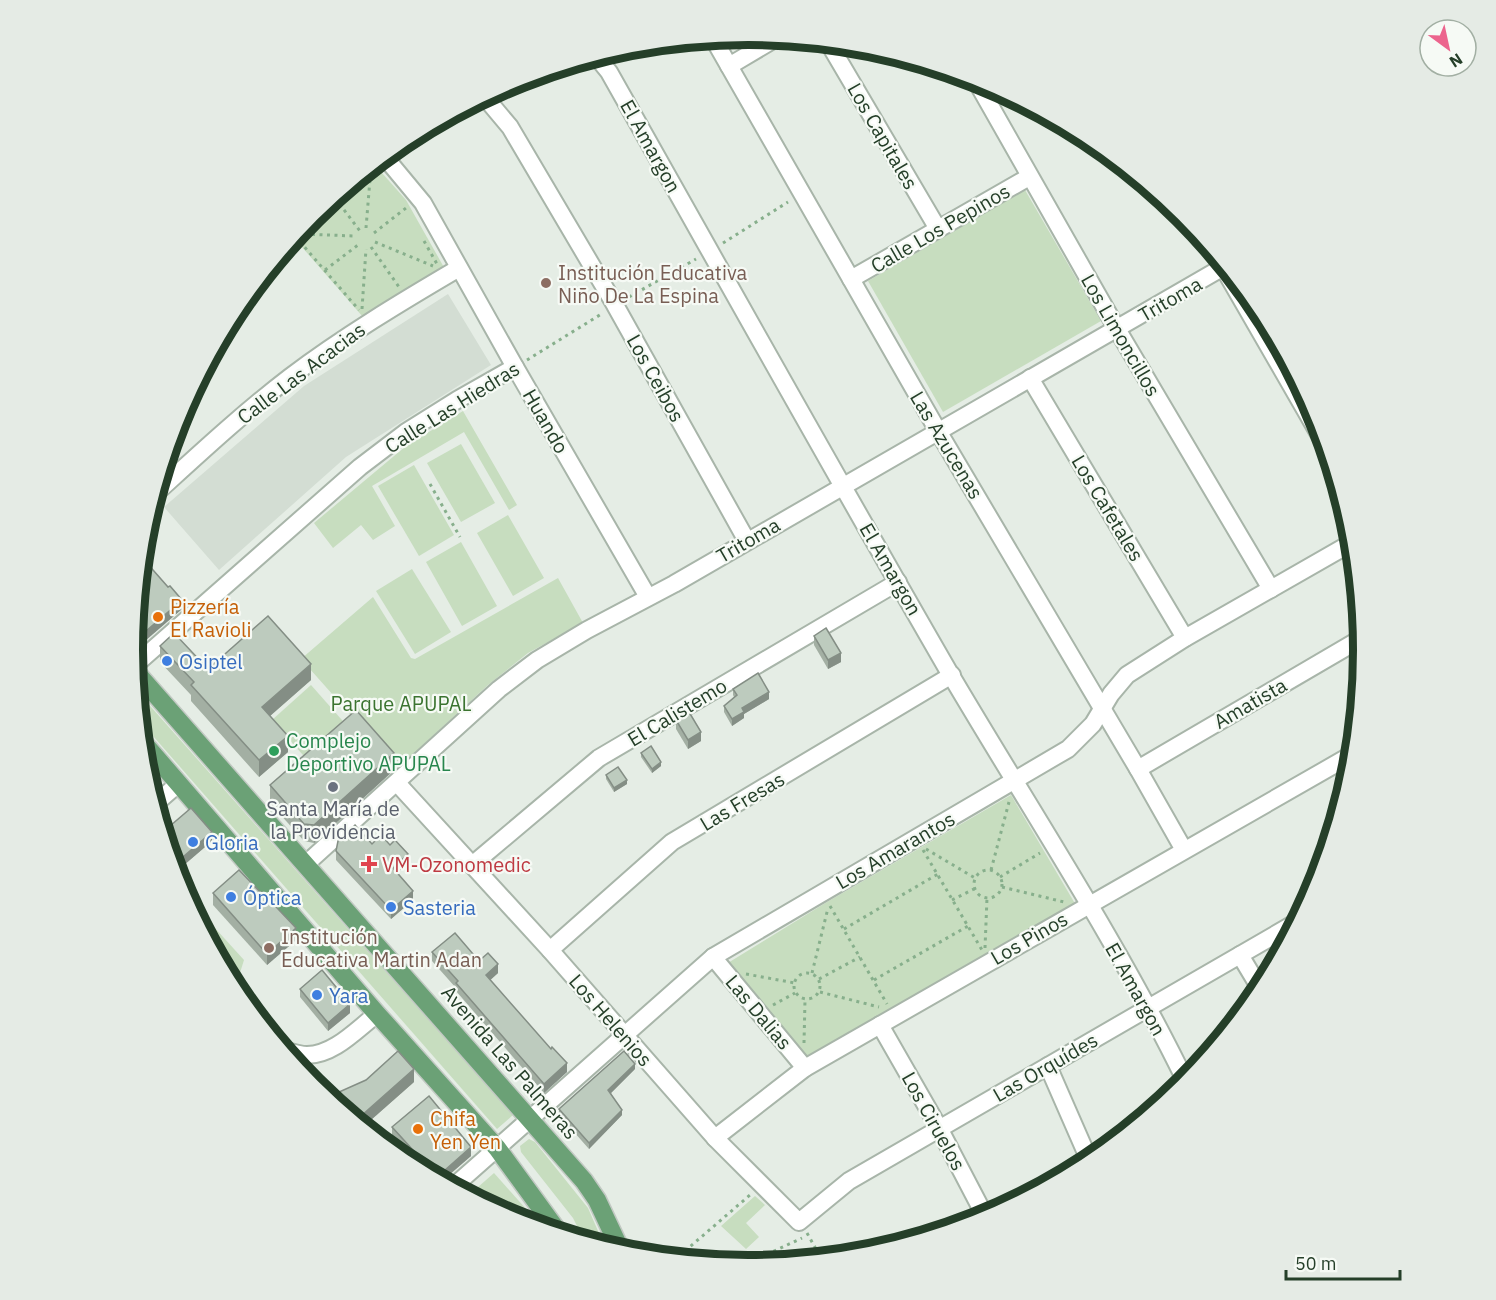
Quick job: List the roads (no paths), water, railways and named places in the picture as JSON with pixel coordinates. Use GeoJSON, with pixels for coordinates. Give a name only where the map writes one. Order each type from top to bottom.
{"type":"FeatureCollection","features":[{"type":"Feature","properties":{"kind":"main road","name":"Avenida Las Palmeras"},"geometry":{"type":"LineString","coordinates":[[144,679],[530,1119],[597,1200],[616,1240]]}},
{"type":"Feature","properties":{"kind":"main road"},"geometry":{"type":"LineString","coordinates":[[152,754],[496,1148],[551,1222]]}},
{"type":"Feature","properties":{"kind":"street"},"geometry":{"type":"LineString","coordinates":[[729,66],[764,45]]}},
{"type":"Feature","properties":{"kind":"street","name":"Las Azucenas"},"geometry":{"type":"LineString","coordinates":[[717,46],[938,431],[1184,850]]}},
{"type":"Feature","properties":{"kind":"street","name":"Los Capitales"},"geometry":{"type":"LineString","coordinates":[[833,51],[938,229]]}},
{"type":"Feature","properties":{"kind":"street","name":"El Amargon"},"geometry":{"type":"LineString","coordinates":[[602,63],[898,582],[1149,1008],[1181,1072]]}},
{"type":"Feature","properties":{"kind":"street","name":"Los Limoncillos"},"geometry":{"type":"LineString","coordinates":[[982,92],[1117,329],[1271,589]]}},
{"type":"Feature","properties":{"kind":"street","name":"Los Ceibos"},"geometry":{"type":"LineString","coordinates":[[490,103],[510,127],[615,304],[747,541]]}},
{"type":"Feature","properties":{"kind":"street","name":"Huando"},"geometry":{"type":"LineString","coordinates":[[390,163],[423,203],[648,597]]}},
{"type":"Feature","properties":{"kind":"street","name":"Calle Los Pepinos"},"geometry":{"type":"LineString","coordinates":[[851,279],[1029,177]]}},
{"type":"Feature","properties":{"kind":"street","name":"Tritoma"},"geometry":{"type":"LineString","coordinates":[[306,864],[500,689],[537,660],[587,630],[674,585],[843,485],[1117,329],[1216,267]]}},
{"type":"Feature","properties":{"kind":"street","name":"Calle Las Acacias"},"geometry":{"type":"LineString","coordinates":[[167,483],[220,435],[290,377],[359,329],[459,268]]}},
{"type":"Feature","properties":{"kind":"street","name":"Calle Las Hiedras"},"geometry":{"type":"LineString","coordinates":[[143,660],[360,467],[406,432],[515,367]]}},
{"type":"Feature","properties":{"kind":"street","name":"Los Cafetales"},"geometry":{"type":"LineString","coordinates":[[1030,378],[1185,638]]}},
{"type":"Feature","properties":{"kind":"street","name":"Los Amarantos"},"geometry":{"type":"LineString","coordinates":[[459,1182],[624,1035],[718,963],[921,845],[1075,743],[1127,675],[1185,638],[1344,547]]}},
{"type":"Feature","properties":{"kind":"street","name":"El Calistemo"},"geometry":{"type":"LineString","coordinates":[[472,865],[599,758],[898,582]]}},
{"type":"Feature","properties":{"kind":"street","name":"Amatista"},"geometry":{"type":"LineString","coordinates":[[1138,769],[1353,643]]}},
{"type":"Feature","properties":{"kind":"street","name":"Las Fresas"},"geometry":{"type":"LineString","coordinates":[[549,950],[672,842],[952,675]]}},
{"type":"Feature","properties":{"kind":"street","name":"Los Pinos"},"geometry":{"type":"LineString","coordinates":[[715,1138],[805,1068],[1342,760]]}},
{"type":"Feature","properties":{"kind":"street","name":"Los Helenios"},"geometry":{"type":"LineString","coordinates":[[397,783],[715,1138],[804,1228]]}},
{"type":"Feature","properties":{"kind":"street"},"geometry":{"type":"LineString","coordinates":[[162,798],[178,784]]}},
{"type":"Feature","properties":{"kind":"street","name":"Las Orquídes"},"geometry":{"type":"LineString","coordinates":[[804,1228],[849,1181],[1285,929]]}},
{"type":"Feature","properties":{"kind":"street"},"geometry":{"type":"LineString","coordinates":[[1240,955],[1255,980]]}},
{"type":"Feature","properties":{"kind":"street","name":"Las Dalias"},"geometry":{"type":"LineString","coordinates":[[718,963],[805,1068]]}},
{"type":"Feature","properties":{"kind":"street"},"geometry":{"type":"LineString","coordinates":[[297,1053],[305,1055],[323,1052],[377,1014]]}},
{"type":"Feature","properties":{"kind":"street","name":"Los Ciruelos"},"geometry":{"type":"LineString","coordinates":[[880,1025],[939,1128],[979,1209]]}},
{"type":"Feature","properties":{"kind":"street"},"geometry":{"type":"LineString","coordinates":[[1048,1066],[1086,1152]]}},
{"type":"Feature","properties":{"kind":"place","name":"Institución Educativa Niño De La Espina"},"geometry":{"type":"Point","coordinates":[546,283]}},
{"type":"Feature","properties":{"kind":"place","name":"Pizzería El Ravioli"},"geometry":{"type":"Point","coordinates":[158,617]}},
{"type":"Feature","properties":{"kind":"place","name":"Osiptel"},"geometry":{"type":"Point","coordinates":[167,661]}},
{"type":"Feature","properties":{"kind":"place","name":"Complejo Deportivo APUPAL"},"geometry":{"type":"Point","coordinates":[274,751]}},
{"type":"Feature","properties":{"kind":"place","name":"Santa María de la Providencia"},"geometry":{"type":"Point","coordinates":[333,787]}},
{"type":"Feature","properties":{"kind":"place","name":"Gloria"},"geometry":{"type":"Point","coordinates":[193,842]}},
{"type":"Feature","properties":{"kind":"place","name":"VM-Ozonomedic"},"geometry":{"type":"Point","coordinates":[369,864]}},
{"type":"Feature","properties":{"kind":"place","name":"Óptica"},"geometry":{"type":"Point","coordinates":[231,897]}},
{"type":"Feature","properties":{"kind":"place","name":"Sasteria"},"geometry":{"type":"Point","coordinates":[391,907]}},
{"type":"Feature","properties":{"kind":"place","name":"Institución Educativa Martin Adan"},"geometry":{"type":"Point","coordinates":[269,948]}},
{"type":"Feature","properties":{"kind":"place","name":"Yara"},"geometry":{"type":"Point","coordinates":[317,995]}},
{"type":"Feature","properties":{"kind":"place","name":"Chifa Yen Yen"},"geometry":{"type":"Point","coordinates":[418,1129]}},
{"type":"Feature","properties":{"kind":"park label","name":"Parque APUPAL"},"geometry":{"type":"Point","coordinates":[401,703]}}]}
